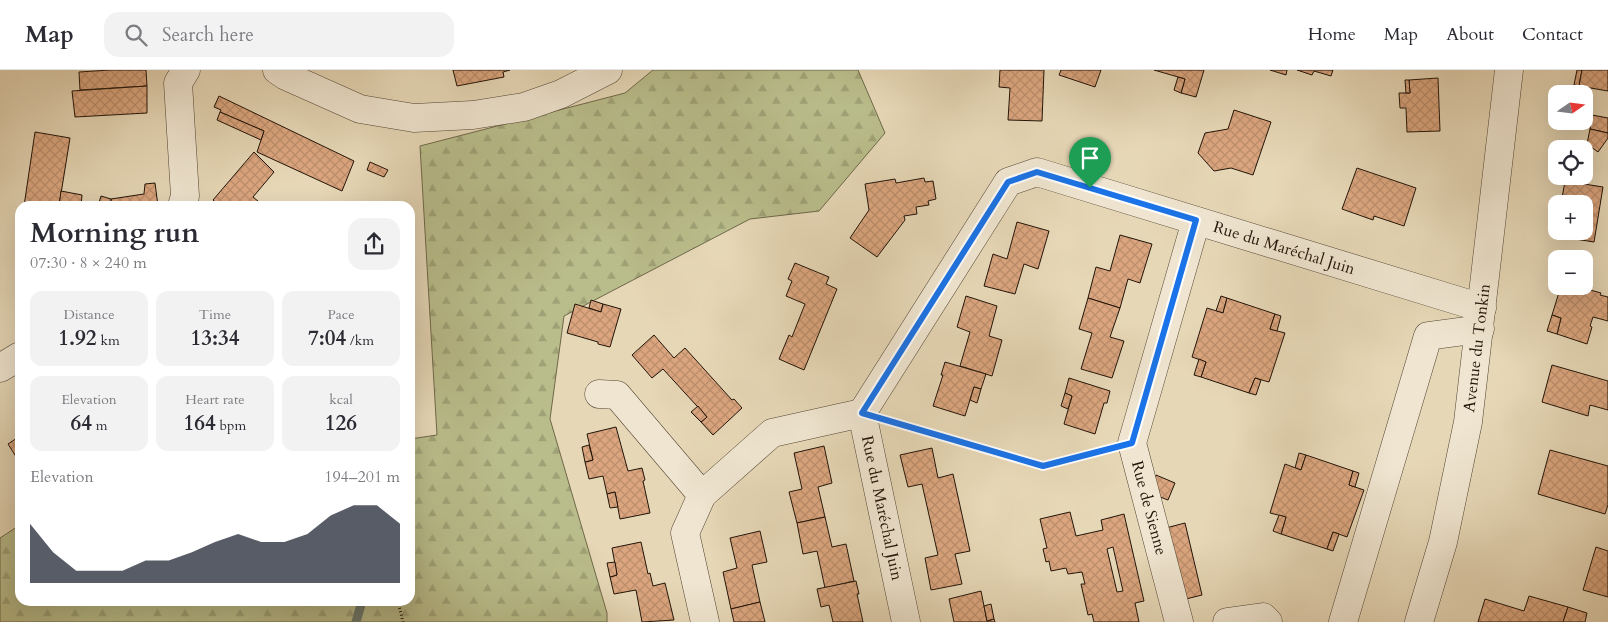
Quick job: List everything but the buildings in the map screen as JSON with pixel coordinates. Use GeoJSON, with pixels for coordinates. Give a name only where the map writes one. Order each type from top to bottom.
{"type":"FeatureCollection","features":[{"type":"Feature","properties":{"kind":"street"},"geometry":{"type":"LineString","coordinates":[[186,70],[178,83],[186,201]]}},
{"type":"Feature","properties":{"kind":"street"},"geometry":{"type":"LineString","coordinates":[[277,70],[286,76],[360,109],[414,118],[472,115],[524,107],[561,94],[608,70]]}},
{"type":"Feature","properties":{"kind":"street","name":"Avenue du Tonkin"},"geometry":{"type":"LineString","coordinates":[[1419,622],[1445,533],[1468,422],[1509,70]]}},
{"type":"Feature","properties":{"kind":"street","name":"Rue du Maréchal Juin"},"geometry":{"type":"LineString","coordinates":[[906,622],[862,413],[1008,182],[1037,172],[1196,220],[1481,318]]}},
{"type":"Feature","properties":{"kind":"street","name":"Rue de Sienne"},"geometry":{"type":"LineString","coordinates":[[1179,622],[1132,443],[1196,220]]}},
{"type":"Feature","properties":{"kind":"street"},"geometry":{"type":"LineString","coordinates":[[1343,622],[1428,336],[1481,318]]}},
{"type":"Feature","properties":{"kind":"street"},"geometry":{"type":"LineString","coordinates":[[0,368],[15,359]]}},
{"type":"Feature","properties":{"kind":"street"},"geometry":{"type":"LineString","coordinates":[[599,394],[617,395],[702,495]]}},
{"type":"Feature","properties":{"kind":"street"},"geometry":{"type":"LineString","coordinates":[[705,622],[685,533],[702,495],[772,433],[862,413]]}},
{"type":"Feature","properties":{"kind":"street"},"geometry":{"type":"LineString","coordinates":[[1227,622],[1263,617],[1268,622]]}},
{"type":"Feature","properties":{"kind":"path"},"geometry":{"type":"LineString","coordinates":[[862,413],[1043,466],[1132,443]]}},
{"type":"Feature","properties":{"kind":"path"},"geometry":{"type":"LineString","coordinates":[[399,606],[403,622]]}},
{"type":"Feature","properties":{"kind":"green space"},"geometry":{"type":"Polygon","coordinates":[[[653,70],[858,70],[885,133],[819,211],[750,219],[564,316],[550,419],[607,613],[607,622],[0,622],[0,538],[15,528],[15,606],[415,606],[415,438],[437,435],[420,146],[625,93],[653,70]]]}},
{"type":"Feature","properties":{"kind":"waterway"},"geometry":{"type":"LineString","coordinates":[[356,622],[361,606]]}},
{"type":"Feature","properties":{"kind":"route"},"geometry":{"type":"LineString","coordinates":[[1037,172],[1090,188],[1196,220],[1132,443],[1043,466],[862,413],[1008,182],[1037,172]]}}]}
